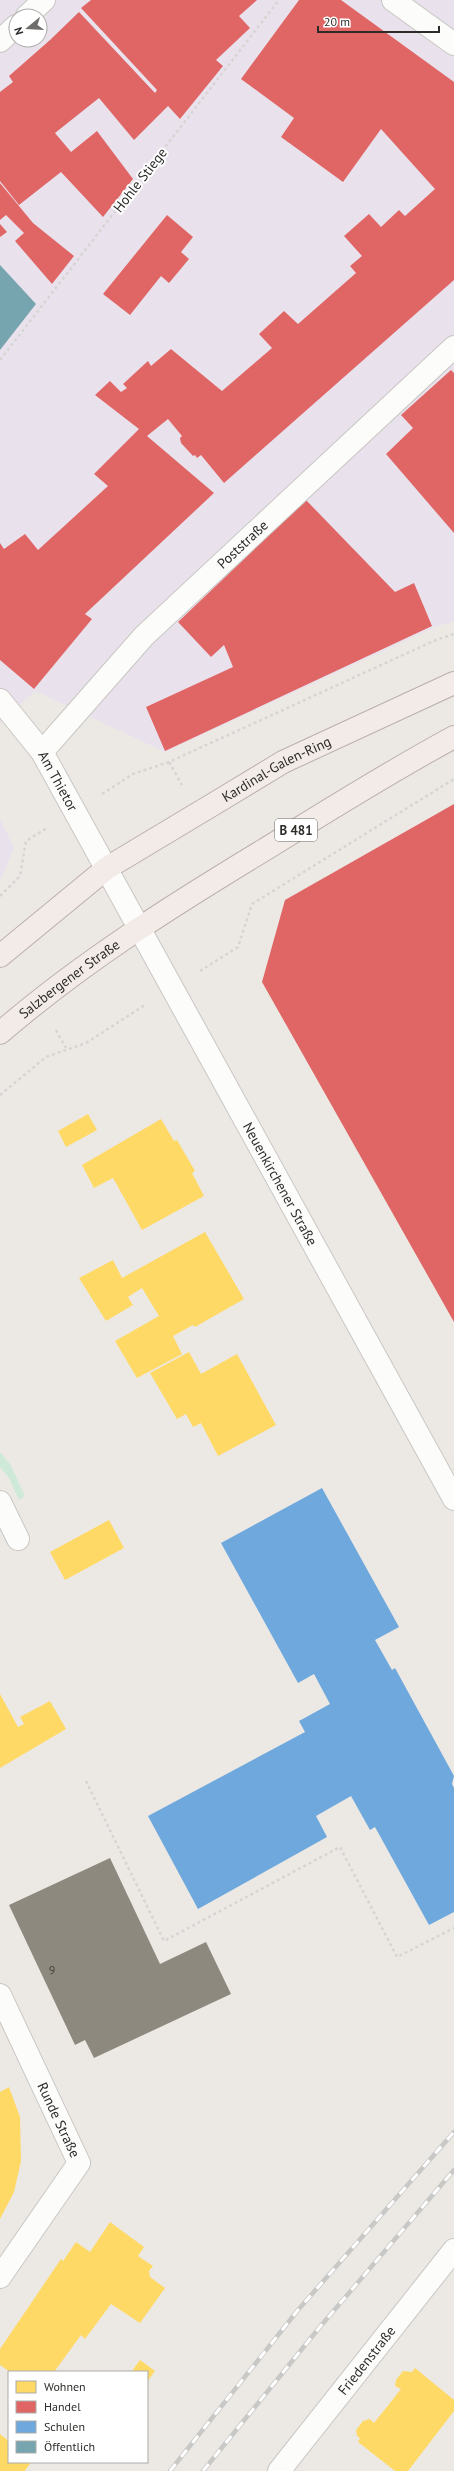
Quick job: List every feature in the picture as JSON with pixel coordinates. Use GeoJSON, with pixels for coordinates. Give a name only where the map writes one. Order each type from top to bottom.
{"type":"FeatureCollection","features":[{"type":"Feature","properties":{"kind":"main road","name":"Kardinal-Galen-Ring"},"geometry":{"type":"LineString","coordinates":[[107,868],[283,762],[454,683]]}},
{"type":"Feature","properties":{"kind":"main road","name":"B 481"},"geometry":{"type":"LineString","coordinates":[[140,927],[406,763],[454,737]]}},
{"type":"Feature","properties":{"kind":"main road"},"geometry":{"type":"LineString","coordinates":[[0,956],[107,868]]}},
{"type":"Feature","properties":{"kind":"main road","name":"Salzbergener Straße"},"geometry":{"type":"LineString","coordinates":[[0,1033],[21,1014],[140,927]]}},
{"type":"Feature","properties":{"kind":"street"},"geometry":{"type":"LineString","coordinates":[[36,8],[44,0]]}},
{"type":"Feature","properties":{"kind":"street"},"geometry":{"type":"LineString","coordinates":[[393,0],[454,44]]}},
{"type":"Feature","properties":{"kind":"street"},"geometry":{"type":"LineString","coordinates":[[0,41],[8,34]]}},
{"type":"Feature","properties":{"kind":"street","name":"Poststraße"},"geometry":{"type":"LineString","coordinates":[[42,752],[144,636],[454,347]]}},
{"type":"Feature","properties":{"kind":"street","name":"Am Thietor"},"geometry":{"type":"LineString","coordinates":[[0,700],[42,752],[107,868]]}},
{"type":"Feature","properties":{"kind":"street","name":"Neuenkirchener Straße"},"geometry":{"type":"LineString","coordinates":[[107,868],[454,1499]]}},
{"type":"Feature","properties":{"kind":"street"},"geometry":{"type":"LineString","coordinates":[[0,1502],[18,1539]]}},
{"type":"Feature","properties":{"kind":"street","name":"Runde Straße"},"geometry":{"type":"LineString","coordinates":[[0,1995],[79,2163],[0,2277]]}},
{"type":"Feature","properties":{"kind":"street","name":"Friedenstraße"},"geometry":{"type":"LineString","coordinates":[[279,2471],[454,2250]]}},
{"type":"Feature","properties":{"kind":"path","name":"Hohle Stiege"},"geometry":{"type":"LineString","coordinates":[[0,360],[279,0]]}},
{"type":"Feature","properties":{"kind":"path"},"geometry":{"type":"LineString","coordinates":[[134,774],[169,762],[429,643],[454,634]]}},
{"type":"Feature","properties":{"kind":"path"},"geometry":{"type":"LineString","coordinates":[[238,947],[252,904],[454,780]]}},
{"type":"Feature","properties":{"kind":"path"},"geometry":{"type":"LineString","coordinates":[[0,896],[20,876],[26,841]]}},
{"type":"Feature","properties":{"kind":"path"},"geometry":{"type":"LineString","coordinates":[[0,1095],[46,1058],[86,1043]]}},
{"type":"Feature","properties":{"kind":"path"},"geometry":{"type":"LineString","coordinates":[[86,1781],[164,1941],[340,1847],[397,1957],[454,1928]]}},
{"type":"Feature","properties":{"kind":"shaded area"},"geometry":{"type":"Polygon","coordinates":[[[0,0],[454,0],[454,621],[433,628],[165,752],[35,691],[0,723],[0,0]]]}},
{"type":"Feature","properties":{"kind":"shaded area"},"geometry":{"type":"Polygon","coordinates":[[[0,819],[14,848],[0,881],[0,819]]]}},
{"type":"Feature","properties":{"kind":"green space"},"geometry":{"type":"Polygon","coordinates":[[[0,1452],[10,1464],[25,1496],[19,1500],[9,1478],[0,1467],[0,1452]]]}},
{"type":"Feature","properties":{"kind":"building: Wohnen"},"geometry":{"type":"Polygon","coordinates":[[[88,1114],[97,1130],[66,1147],[58,1131],[88,1114]]]}},
{"type":"Feature","properties":{"kind":"building: Wohnen"},"geometry":{"type":"Polygon","coordinates":[[[161,1119],[174,1141],[177,1140],[195,1171],[192,1173],[204,1196],[142,1230],[113,1178],[94,1188],[82,1165],[161,1119]]]}},
{"type":"Feature","properties":{"kind":"building: Wohnen"},"geometry":{"type":"Polygon","coordinates":[[[205,1232],[244,1299],[195,1327],[193,1325],[173,1336],[182,1354],[137,1378],[115,1341],[159,1316],[142,1288],[128,1297],[133,1305],[106,1321],[79,1278],[113,1260],[122,1278],[205,1232]]]}},
{"type":"Feature","properties":{"kind":"building: Wohnen"},"geometry":{"type":"Polygon","coordinates":[[[189,1352],[201,1374],[237,1354],[276,1425],[218,1456],[201,1423],[193,1427],[186,1414],[177,1419],[150,1373],[189,1352]]]}},
{"type":"Feature","properties":{"kind":"building: Wohnen"},"geometry":{"type":"Polygon","coordinates":[[[109,1520],[124,1548],[65,1580],[50,1552],[109,1520]]]}},
{"type":"Feature","properties":{"kind":"building: Wohnen"},"geometry":{"type":"Polygon","coordinates":[[[0,1694],[18,1727],[24,1724],[20,1717],[50,1701],[66,1729],[0,1768],[0,1694]]]}},
{"type":"Feature","properties":{"kind":"building: Wohnen"},"geometry":{"type":"Polygon","coordinates":[[[9,2087],[20,2117],[21,2161],[14,2192],[0,2219],[0,2092],[9,2087]]]}},
{"type":"Feature","properties":{"kind":"building: Wohnen"},"geometry":{"type":"Polygon","coordinates":[[[110,2222],[144,2247],[138,2256],[153,2266],[149,2271],[150,2277],[165,2288],[140,2323],[111,2304],[85,2339],[81,2335],[55,2371],[9,2371],[0,2365],[0,2349],[61,2259],[63,2261],[76,2242],[90,2252],[110,2222]]]}},
{"type":"Feature","properties":{"kind":"building: Wohnen"},"geometry":{"type":"Polygon","coordinates":[[[140,2360],[155,2371],[148,2381],[148,2371],[132,2371],[140,2360]]]}},
{"type":"Feature","properties":{"kind":"building: Wohnen"},"geometry":{"type":"Polygon","coordinates":[[[415,2368],[454,2400],[454,2411],[408,2471],[395,2471],[358,2442],[360,2438],[357,2436],[356,2430],[363,2421],[370,2419],[374,2423],[401,2389],[395,2386],[396,2380],[403,2371],[412,2372],[415,2368]]]}},
{"type":"Feature","properties":{"kind":"building: Wohnen"},"geometry":{"type":"Polygon","coordinates":[[[0,2434],[8,2440],[8,2463],[30,2463],[25,2471],[0,2471],[0,2434]]]}},
{"type":"Feature","properties":{"kind":"building: Handel"},"geometry":{"type":"Polygon","coordinates":[[[91,0],[257,0],[239,16],[250,28],[216,60],[223,66],[180,119],[168,106],[134,140],[99,98],[55,133],[71,152],[97,131],[133,179],[103,217],[61,172],[19,205],[0,181],[0,92],[13,82],[9,76],[41,48],[48,48],[48,42],[79,12],[155,93],[157,90],[81,8],[91,0]]]}},
{"type":"Feature","properties":{"kind":"building: Handel"},"geometry":{"type":"Polygon","coordinates":[[[299,0],[341,0],[454,82],[454,280],[224,483],[201,455],[197,458],[195,455],[193,456],[181,443],[180,438],[182,436],[168,419],[147,436],[214,493],[85,614],[92,619],[34,689],[0,660],[0,543],[4,549],[25,534],[38,550],[108,486],[94,474],[139,429],[95,395],[110,381],[121,392],[127,388],[123,384],[148,361],[151,366],[171,349],[222,391],[272,348],[259,334],[284,311],[298,324],[356,273],[350,266],[362,256],[344,236],[369,214],[381,227],[399,210],[405,216],[435,189],[381,129],[343,182],[281,137],[294,118],[241,79],[299,0]]]}},
{"type":"Feature","properties":{"kind":"building: Handel"},"geometry":{"type":"Polygon","coordinates":[[[0,183],[33,223],[74,256],[52,284],[15,241],[24,233],[6,215],[0,220],[0,183]]]}},
{"type":"Feature","properties":{"kind":"building: Handel"},"geometry":{"type":"Polygon","coordinates":[[[167,215],[193,237],[181,252],[189,259],[169,283],[161,276],[130,315],[103,294],[167,215]]]}},
{"type":"Feature","properties":{"kind":"building: Handel"},"geometry":{"type":"Polygon","coordinates":[[[0,224],[7,232],[0,237],[0,224]]]}},
{"type":"Feature","properties":{"kind":"building: Handel"},"geometry":{"type":"Polygon","coordinates":[[[451,370],[454,373],[454,533],[386,454],[413,428],[401,415],[451,370]]]}},
{"type":"Feature","properties":{"kind":"building: Handel"},"geometry":{"type":"Polygon","coordinates":[[[306,500],[395,592],[414,583],[432,626],[165,751],[146,707],[233,667],[224,645],[211,657],[178,622],[306,500]]]}},
{"type":"Feature","properties":{"kind":"building: Handel"},"geometry":{"type":"Polygon","coordinates":[[[454,804],[454,1322],[262,982],[285,900],[454,804]]]}},
{"type":"Feature","properties":{"kind":"building: Schulen"},"geometry":{"type":"Polygon","coordinates":[[[322,1488],[399,1627],[375,1640],[392,1670],[395,1668],[454,1776],[452,1784],[454,1788],[454,1912],[429,1925],[375,1827],[370,1830],[351,1796],[316,1816],[327,1837],[198,1909],[148,1816],[305,1732],[299,1721],[330,1704],[314,1674],[298,1683],[221,1543],[322,1488]]]}},
{"type":"Feature","properties":{"kind":"building: Öffentlich"},"geometry":{"type":"Polygon","coordinates":[[[0,265],[36,304],[0,350],[0,265]]]}},
{"type":"Feature","properties":{"kind":"building: Sonstige"},"geometry":{"type":"Polygon","coordinates":[[[110,1858],[160,1964],[206,1942],[231,1994],[94,2058],[85,2040],[75,2045],[9,1905],[110,1858]]]}},
{"type":"Feature","properties":{"kind":"railway"},"geometry":{"type":"LineString","coordinates":[[170,2471],[298,2310],[454,2132]]}},
{"type":"Feature","properties":{"kind":"railway"},"geometry":{"type":"LineString","coordinates":[[203,2471],[319,2328],[454,2170]]}}]}
